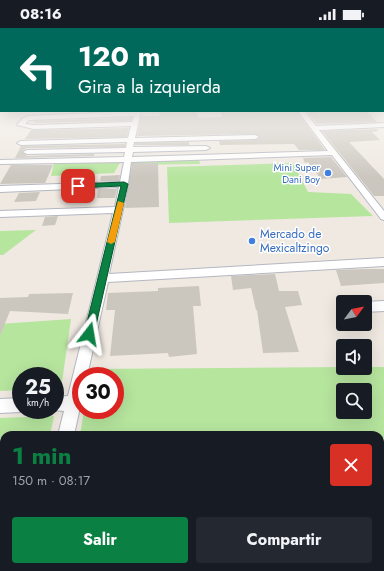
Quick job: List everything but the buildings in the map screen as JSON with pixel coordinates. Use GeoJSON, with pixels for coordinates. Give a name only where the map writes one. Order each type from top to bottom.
{"type":"FeatureCollection","features":[{"type":"Feature","properties":{"kind":"street"},"geometry":{"type":"LineString","coordinates":[[81,367],[124,184],[129,149],[134,127]]}},
{"type":"Feature","properties":{"kind":"street"},"geometry":{"type":"LineString","coordinates":[[314,128],[329,127]]}},
{"type":"Feature","properties":{"kind":"street"},"geometry":{"type":"LineString","coordinates":[[314,128],[384,217]]}},
{"type":"Feature","properties":{"kind":"street"},"geometry":{"type":"LineString","coordinates":[[0,162],[255,137]]}},
{"type":"Feature","properties":{"kind":"street"},"geometry":{"type":"LineString","coordinates":[[20,143],[129,149],[333,153]]}},
{"type":"Feature","properties":{"kind":"street"},"geometry":{"type":"LineString","coordinates":[[27,152],[206,148]]}},
{"type":"Feature","properties":{"kind":"street"},"geometry":{"type":"LineString","coordinates":[[0,189],[124,184]]}},
{"type":"Feature","properties":{"kind":"street"},"geometry":{"type":"LineString","coordinates":[[0,214],[118,210]]}},
{"type":"Feature","properties":{"kind":"street"},"geometry":{"type":"LineString","coordinates":[[103,278],[384,262]]}},
{"type":"Feature","properties":{"kind":"street"},"geometry":{"type":"LineString","coordinates":[[372,307],[384,306]]}},
{"type":"Feature","properties":{"kind":"street"},"geometry":{"type":"LineString","coordinates":[[64,403],[72,403],[67,431]]}},
{"type":"Feature","properties":{"kind":"street"},"geometry":{"type":"LineString","coordinates":[[0,406],[12,405]]}},
{"type":"Feature","properties":{"kind":"green space"},"geometry":{"type":"Polygon","coordinates":[[[199,158],[200,164],[130,165],[131,160],[199,158]]]}},
{"type":"Feature","properties":{"kind":"green space"},"geometry":{"type":"Polygon","coordinates":[[[121,161],[114,173],[51,176],[54,163],[121,161]]]}},
{"type":"Feature","properties":{"kind":"green space"},"geometry":{"type":"Polygon","coordinates":[[[293,163],[308,192],[351,194],[373,216],[169,223],[167,167],[293,163]]]}},
{"type":"Feature","properties":{"kind":"green space"},"geometry":{"type":"Polygon","coordinates":[[[36,230],[3,255],[0,255],[0,231],[36,230]]]}},
{"type":"Feature","properties":{"kind":"green space"},"geometry":{"type":"Polygon","coordinates":[[[71,319],[64,368],[12,367],[12,390],[0,391],[0,324],[71,319]]]}},
{"type":"Feature","properties":{"kind":"green space"},"geometry":{"type":"Polygon","coordinates":[[[336,367],[336,375],[372,375],[372,367],[384,367],[384,431],[81,431],[83,419],[124,419],[124,369],[336,367]]]}},
{"type":"Feature","properties":{"kind":"green space"},"geometry":{"type":"Polygon","coordinates":[[[0,418],[53,419],[51,431],[0,431],[0,418]]]}},
{"type":"Feature","properties":{"kind":"slow traffic"},"geometry":{"type":"LineString","coordinates":[[111,242],[120,203]]}},
{"type":"Feature","properties":{"kind":"place","name":"Mini Super Dani Boy"},"geometry":{"type":"Point","coordinates":[328,173]}},
{"type":"Feature","properties":{"kind":"place","name":"Mercado de Mexicaltzingo"},"geometry":{"type":"Point","coordinates":[252,241]}},
{"type":"Feature","properties":{"kind":"route"},"geometry":{"type":"LineString","coordinates":[[78,186],[124,184],[89,334]]}}]}
